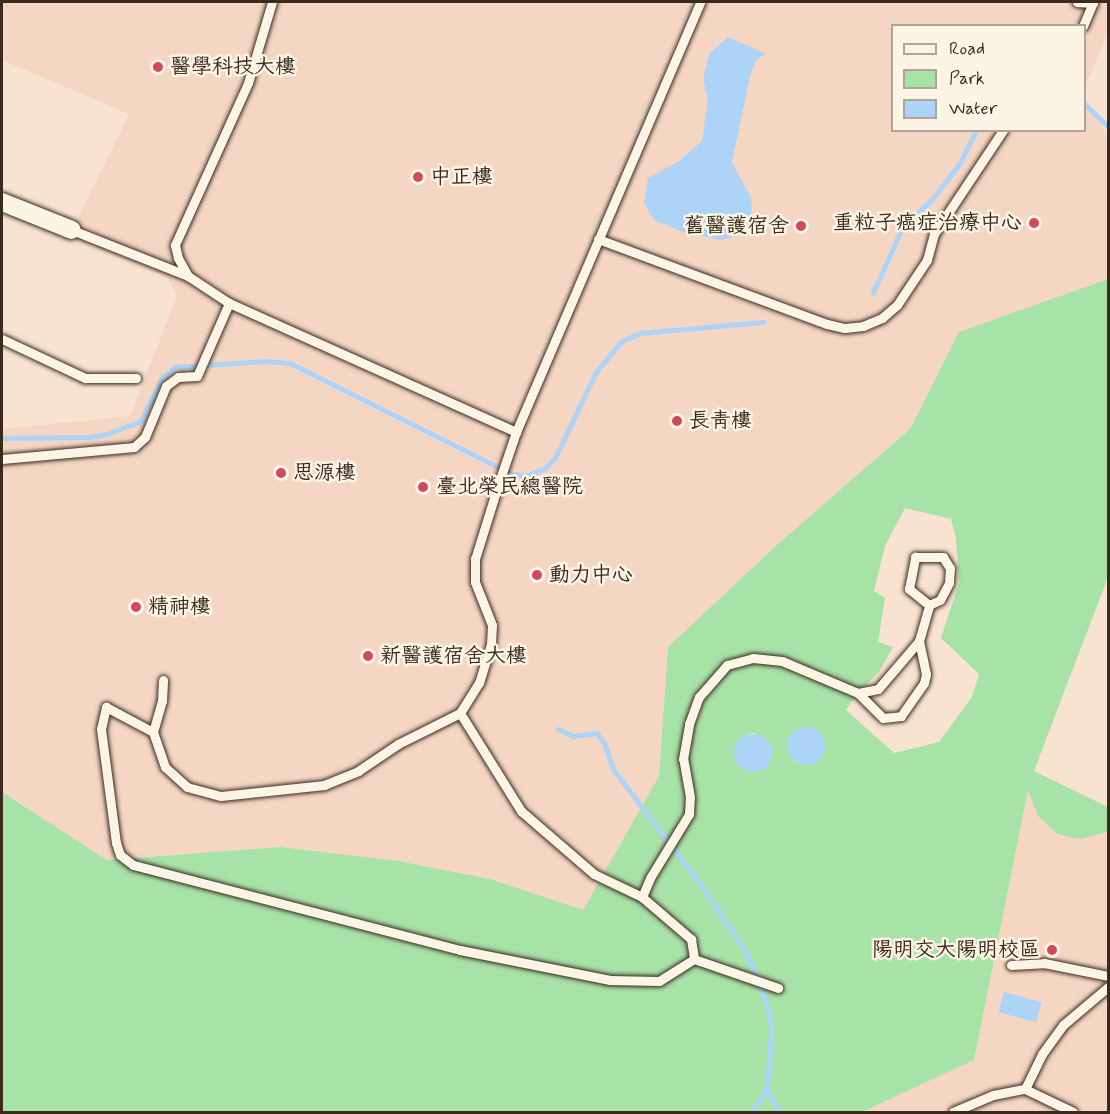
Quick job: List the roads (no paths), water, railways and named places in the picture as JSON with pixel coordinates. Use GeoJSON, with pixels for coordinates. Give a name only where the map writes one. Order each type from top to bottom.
{"type":"FeatureCollection","features":[{"type":"Feature","properties":{"kind":"street"},"geometry":{"type":"LineString","coordinates":[[2,202],[72,230]]}},
{"type":"Feature","properties":{"kind":"lane"},"geometry":{"type":"LineString","coordinates":[[188,276],[178,258],[175,245],[248,83],[272,2]]}},
{"type":"Feature","properties":{"kind":"lane"},"geometry":{"type":"LineString","coordinates":[[163,680],[162,701],[153,732],[165,767],[187,787],[221,796],[324,785],[358,771],[398,744],[460,713],[478,683],[491,644],[492,625],[475,582],[476,559],[506,459],[700,2]]}},
{"type":"Feature","properties":{"kind":"lane"},"geometry":{"type":"LineString","coordinates":[[1077,2],[1093,2],[1084,24]]}},
{"type":"Feature","properties":{"kind":"lane"},"geometry":{"type":"LineString","coordinates":[[598,239],[827,324],[845,328],[863,326],[882,318],[897,305],[927,260],[934,234],[1002,132]]}},
{"type":"Feature","properties":{"kind":"lane"},"geometry":{"type":"LineString","coordinates":[[72,230],[188,276],[228,303],[516,432]]}},
{"type":"Feature","properties":{"kind":"lane"},"geometry":{"type":"LineString","coordinates":[[2,459],[134,447],[146,437],[166,386],[178,377],[197,376],[228,303]]}},
{"type":"Feature","properties":{"kind":"lane"},"geometry":{"type":"LineString","coordinates":[[2,339],[85,378],[136,378]]}},
{"type":"Feature","properties":{"kind":"lane"},"geometry":{"type":"LineString","coordinates":[[915,557],[943,557],[950,568],[949,583],[940,600],[929,605],[909,589],[915,557]]}},
{"type":"Feature","properties":{"kind":"lane"},"geometry":{"type":"LineString","coordinates":[[858,693],[878,689],[919,641],[929,605]]}},
{"type":"Feature","properties":{"kind":"lane"},"geometry":{"type":"LineString","coordinates":[[642,897],[650,878],[688,814],[690,797],[683,759],[689,724],[699,697],[727,665],[753,658],[782,661],[858,693],[883,718],[901,716],[927,674],[919,641]]}},
{"type":"Feature","properties":{"kind":"lane"},"geometry":{"type":"LineString","coordinates":[[153,732],[106,707],[100,729],[116,843],[120,855],[133,865],[460,950],[610,980],[659,981],[694,959]]}},
{"type":"Feature","properties":{"kind":"lane"},"geometry":{"type":"LineString","coordinates":[[460,713],[521,811],[594,873],[642,897],[691,939],[694,959]]}},
{"type":"Feature","properties":{"kind":"lane"},"geometry":{"type":"LineString","coordinates":[[694,959],[778,988]]}},
{"type":"Feature","properties":{"kind":"lane"},"geometry":{"type":"LineString","coordinates":[[1011,964],[1044,963],[1108,975]]}},
{"type":"Feature","properties":{"kind":"lane"},"geometry":{"type":"LineString","coordinates":[[1025,1089],[1041,1054],[1063,1025],[1108,987]]}},
{"type":"Feature","properties":{"kind":"lane"},"geometry":{"type":"LineString","coordinates":[[952,1113],[993,1095],[1025,1089],[1073,1113]]}},
{"type":"Feature","properties":{"kind":"water"},"geometry":{"type":"Polygon","coordinates":[[[728,37],[766,54],[757,59],[751,72],[732,163],[752,199],[750,224],[739,235],[721,240],[683,232],[654,220],[644,203],[648,178],[679,161],[702,141],[708,99],[703,80],[709,54],[728,37]]]}},
{"type":"Feature","properties":{"kind":"water"},"geometry":{"type":"Polygon","coordinates":[[[806,727],[820,732],[825,746],[820,760],[806,765],[792,760],[787,746],[792,732],[806,727]]]}},
{"type":"Feature","properties":{"kind":"water"},"geometry":{"type":"Polygon","coordinates":[[[753,734],[767,739],[772,753],[767,767],[753,772],[739,767],[734,753],[739,739],[753,734]]]}},
{"type":"Feature","properties":{"kind":"water"},"geometry":{"type":"Polygon","coordinates":[[[1004,992],[1042,1002],[1036,1022],[999,1012],[1004,992]]]}},
{"type":"Feature","properties":{"kind":"waterway"},"geometry":{"type":"LineString","coordinates":[[1086,105],[1108,126]]}},
{"type":"Feature","properties":{"kind":"waterway"},"geometry":{"type":"LineString","coordinates":[[873,293],[903,226],[931,201],[960,163],[975,132]]}},
{"type":"Feature","properties":{"kind":"waterway"},"geometry":{"type":"LineString","coordinates":[[2,438],[90,437],[107,434],[141,421],[162,378],[175,367],[266,361],[290,363],[512,474],[526,476],[545,468],[555,458],[596,372],[622,341],[640,333],[764,322]]}},
{"type":"Feature","properties":{"kind":"waterway"},"geometry":{"type":"LineString","coordinates":[[558,729],[573,736],[597,733],[605,744],[614,770],[700,883],[747,953],[767,1003],[772,1032],[767,1089],[780,1112]]}},
{"type":"Feature","properties":{"kind":"waterway"},"geometry":{"type":"LineString","coordinates":[[752,1112],[767,1089]]}},
{"type":"Feature","properties":{"kind":"place","name":"醫學科技大樓"},"geometry":{"type":"Point","coordinates":[158,67]}},
{"type":"Feature","properties":{"kind":"place","name":"中正樓"},"geometry":{"type":"Point","coordinates":[418,177]}},
{"type":"Feature","properties":{"kind":"place","name":"重粒子癌症治療中心"},"geometry":{"type":"Point","coordinates":[1034,223]}},
{"type":"Feature","properties":{"kind":"place","name":"舊醫護宿舍"},"geometry":{"type":"Point","coordinates":[801,226]}},
{"type":"Feature","properties":{"kind":"place","name":"長青樓"},"geometry":{"type":"Point","coordinates":[677,421]}},
{"type":"Feature","properties":{"kind":"place","name":"思源樓"},"geometry":{"type":"Point","coordinates":[281,473]}},
{"type":"Feature","properties":{"kind":"place","name":"臺北榮民總醫院"},"geometry":{"type":"Point","coordinates":[423,487]}},
{"type":"Feature","properties":{"kind":"place","name":"動力中心"},"geometry":{"type":"Point","coordinates":[537,575]}},
{"type":"Feature","properties":{"kind":"place","name":"精神樓"},"geometry":{"type":"Point","coordinates":[136,607]}},
{"type":"Feature","properties":{"kind":"place","name":"新醫護宿舍大樓"},"geometry":{"type":"Point","coordinates":[368,656]}},
{"type":"Feature","properties":{"kind":"place","name":"陽明交大陽明校區"},"geometry":{"type":"Point","coordinates":[1052,950]}}]}
